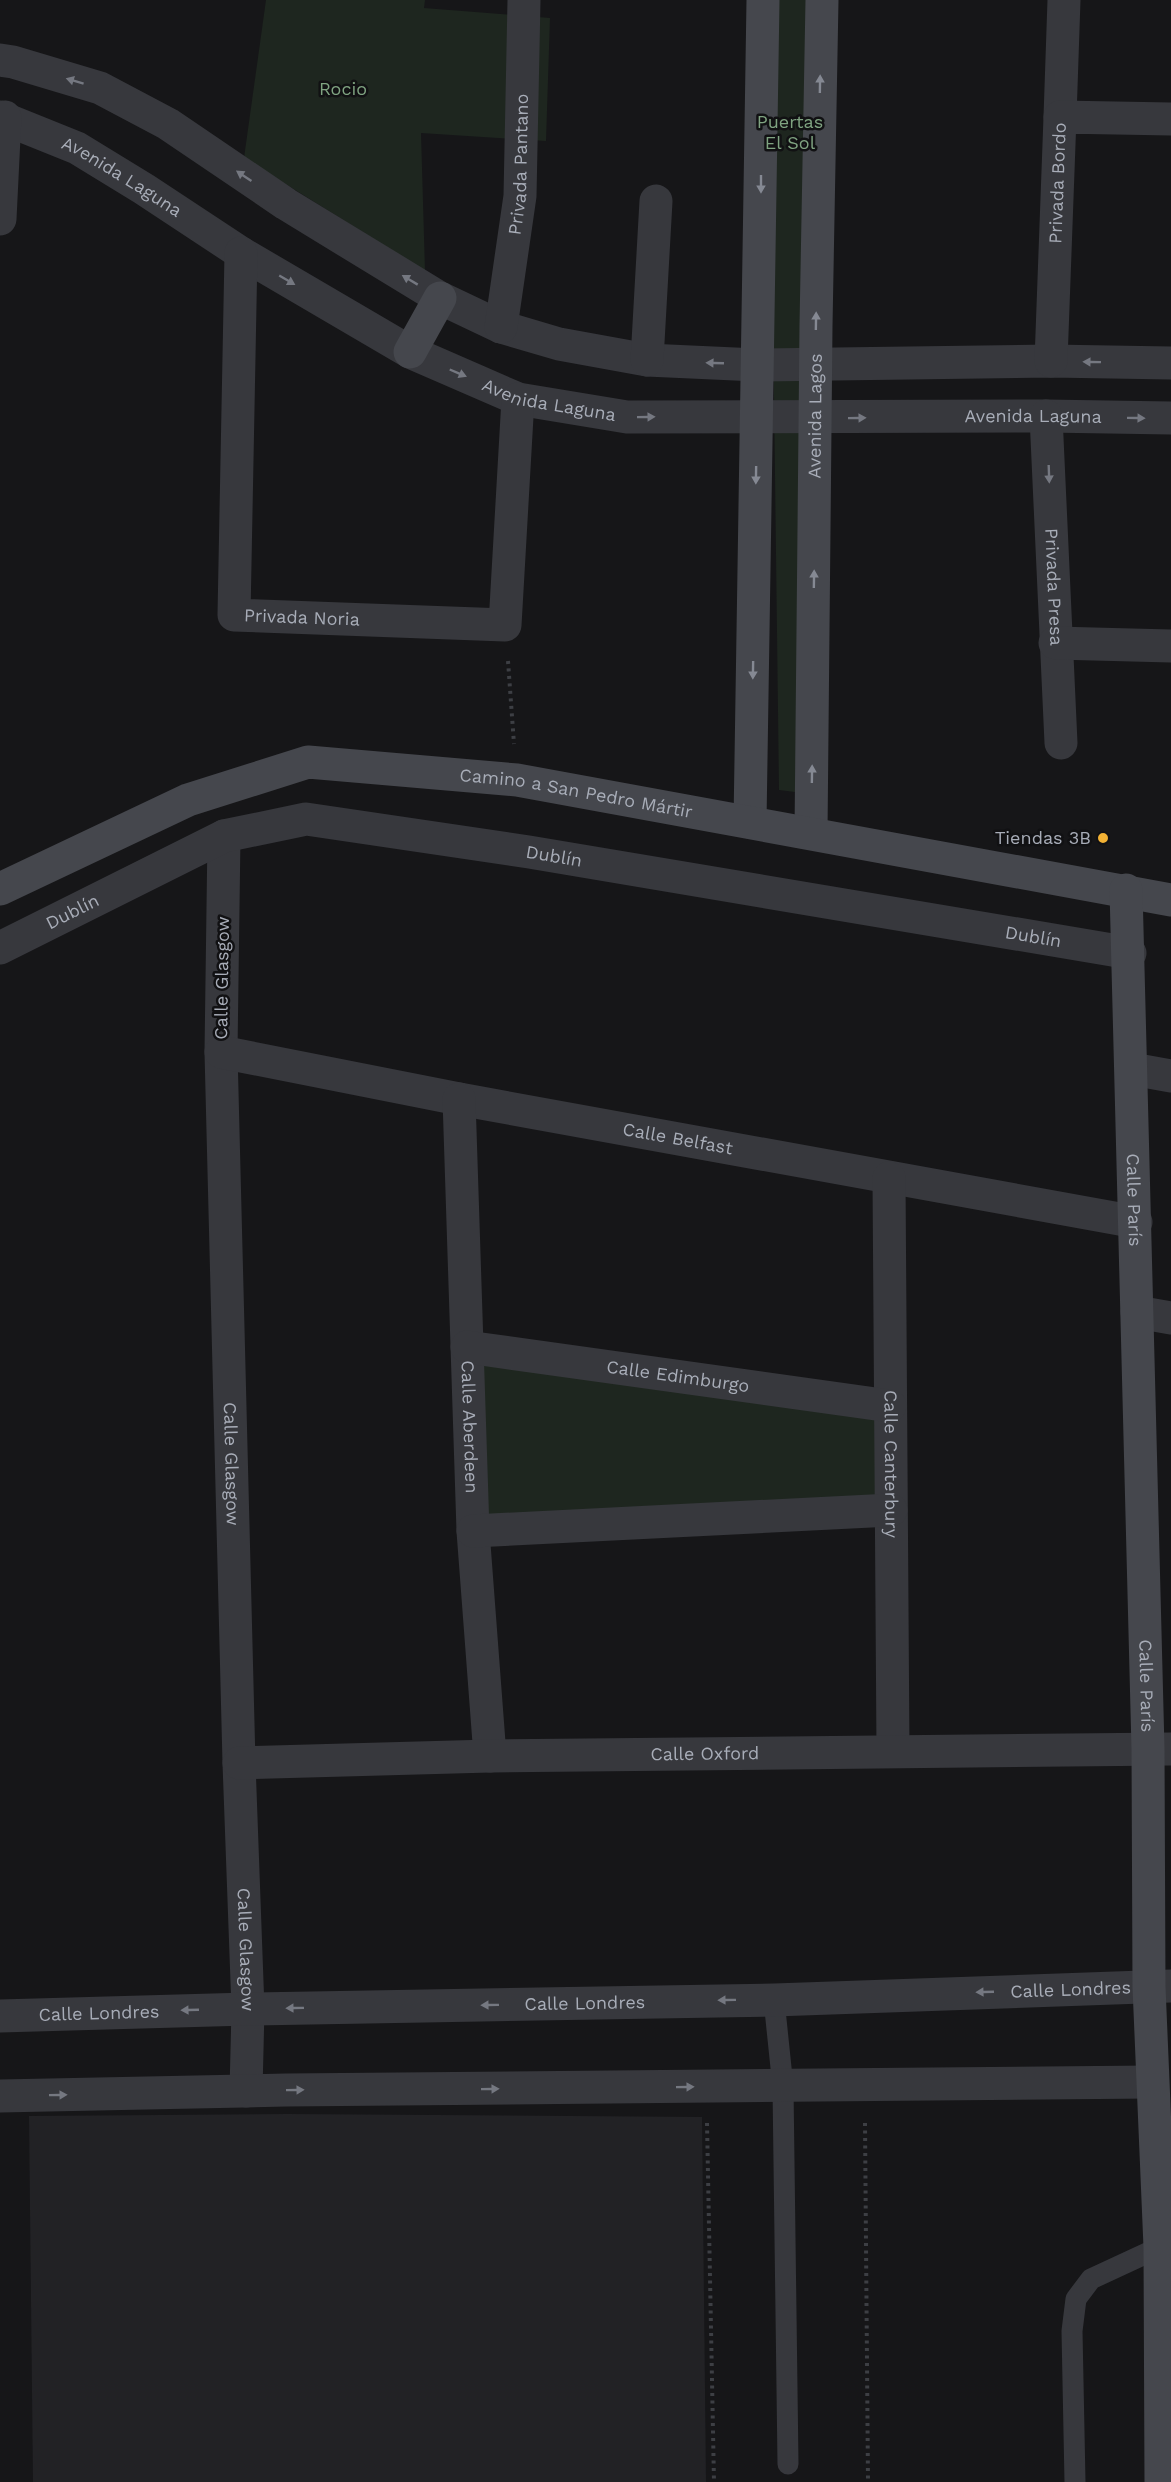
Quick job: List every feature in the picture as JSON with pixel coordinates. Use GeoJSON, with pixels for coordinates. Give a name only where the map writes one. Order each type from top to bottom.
{"type":"FeatureCollection","features":[{"type":"Feature","properties":{"kind":"street","name":"Privada Pantano"},"geometry":{"type":"LineString","coordinates":[[501,327],[520,196],[524,0]]}},
{"type":"Feature","properties":{"kind":"street"},"geometry":{"type":"LineString","coordinates":[[750,822],[764,0]]}},
{"type":"Feature","properties":{"kind":"street","name":"Avenida Lagos"},"geometry":{"type":"LineString","coordinates":[[811,833],[815,365],[822,0]]}},
{"type":"Feature","properties":{"kind":"street"},"geometry":{"type":"LineString","coordinates":[[1060,117],[1064,0]]}},
{"type":"Feature","properties":{"kind":"street"},"geometry":{"type":"LineString","coordinates":[[0,60],[100,88],[168,124],[286,204],[440,298],[501,327],[559,344],[646,360],[757,365],[1051,361],[1171,363]]}},
{"type":"Feature","properties":{"kind":"street"},"geometry":{"type":"LineString","coordinates":[[0,219],[2,117]]}},
{"type":"Feature","properties":{"kind":"street","name":"Avenida Laguna"},"geometry":{"type":"LineString","coordinates":[[2,117],[77,148],[241,253],[410,352],[518,399],[627,417],[1171,418]]}},
{"type":"Feature","properties":{"kind":"street","name":"Privada Bordo"},"geometry":{"type":"LineString","coordinates":[[1051,361],[1060,117],[1171,119]]}},
{"type":"Feature","properties":{"kind":"street"},"geometry":{"type":"LineString","coordinates":[[646,360],[657,201]]}},
{"type":"Feature","properties":{"kind":"street","name":"Privada Noria"},"geometry":{"type":"LineString","coordinates":[[241,253],[234,615],[505,626]]}},
{"type":"Feature","properties":{"kind":"street"},"geometry":{"type":"LineString","coordinates":[[410,352],[440,298]]}},
{"type":"Feature","properties":{"kind":"street"},"geometry":{"type":"LineString","coordinates":[[505,626],[518,399]]}},
{"type":"Feature","properties":{"kind":"street","name":"Privada Presa"},"geometry":{"type":"LineString","coordinates":[[1046,416],[1055,643],[1171,646]]}},
{"type":"Feature","properties":{"kind":"street"},"geometry":{"type":"LineString","coordinates":[[1055,643],[1061,743]]}},
{"type":"Feature","properties":{"kind":"street","name":"Camino a San Pedro Mártir"},"geometry":{"type":"LineString","coordinates":[[0,889],[188,800],[308,762],[517,780],[1171,900]]}},
{"type":"Feature","properties":{"kind":"street","name":"Dublín"},"geometry":{"type":"LineString","coordinates":[[0,948],[224,836],[306,819],[529,852],[1130,953]]}},
{"type":"Feature","properties":{"kind":"street","name":"Calle Glasgow"},"geometry":{"type":"LineString","coordinates":[[224,836],[221,1052],[239,1763],[248,2009],[246,2091]]}},
{"type":"Feature","properties":{"kind":"street","name":"Calle París"},"geometry":{"type":"LineString","coordinates":[[1126,890],[1130,953],[1137,1312],[1160,1749],[1160,1987],[1151,2082],[1165,2247],[1161,2482]]}},
{"type":"Feature","properties":{"kind":"street","name":"Calle Belfast"},"geometry":{"type":"LineString","coordinates":[[221,1052],[459,1099],[1136,1222]]}},
{"type":"Feature","properties":{"kind":"street"},"geometry":{"type":"LineString","coordinates":[[1132,1069],[1171,1076]]}},
{"type":"Feature","properties":{"kind":"street","name":"Calle Aberdeen"},"geometry":{"type":"LineString","coordinates":[[459,1099],[473,1531],[490,1756]]}},
{"type":"Feature","properties":{"kind":"street","name":"Calle Canterbury"},"geometry":{"type":"LineString","coordinates":[[889,1178],[893,1750]]}},
{"type":"Feature","properties":{"kind":"street"},"geometry":{"type":"LineString","coordinates":[[1137,1312],[1171,1318]]}},
{"type":"Feature","properties":{"kind":"street","name":"Calle Edimburgo"},"geometry":{"type":"LineString","coordinates":[[467,1347],[890,1406]]}},
{"type":"Feature","properties":{"kind":"street"},"geometry":{"type":"LineString","coordinates":[[473,1531],[891,1510]]}},
{"type":"Feature","properties":{"kind":"street","name":"Calle Oxford"},"geometry":{"type":"LineString","coordinates":[[239,1763],[490,1756],[1160,1749]]}},
{"type":"Feature","properties":{"kind":"street","name":"Calle Londres"},"geometry":{"type":"LineString","coordinates":[[0,2016],[248,2009],[774,2000],[1160,1987]]}},
{"type":"Feature","properties":{"kind":"street"},"geometry":{"type":"LineString","coordinates":[[0,2096],[246,2091],[1151,2082]]}},
{"type":"Feature","properties":{"kind":"lane"},"geometry":{"type":"LineString","coordinates":[[774,2000],[783,2087],[788,2464]]}},
{"type":"Feature","properties":{"kind":"lane"},"geometry":{"type":"LineString","coordinates":[[1075,2482],[1072,2331],[1076,2299],[1091,2279],[1165,2247]]}},
{"type":"Feature","properties":{"kind":"path"},"geometry":{"type":"LineString","coordinates":[[505,626],[517,780]]}},
{"type":"Feature","properties":{"kind":"path"},"geometry":{"type":"LineString","coordinates":[[864,2084],[868,2482]]}},
{"type":"Feature","properties":{"kind":"path"},"geometry":{"type":"LineString","coordinates":[[706,2087],[714,2482]]}},
{"type":"Feature","properties":{"kind":"shaded area"},"geometry":{"type":"Polygon","coordinates":[[[287,2114],[702,2117],[706,2482],[33,2482],[29,2116],[287,2114]]]}},
{"type":"Feature","properties":{"kind":"green space","name":"Rocio"},"geometry":{"type":"Polygon","coordinates":[[[266,0],[425,0],[424,8],[550,18],[546,141],[421,133],[425,271],[244,158],[266,0]]]}},
{"type":"Feature","properties":{"kind":"green space","name":"Puertas El Sol"},"geometry":{"type":"Polygon","coordinates":[[[763,0],[820,0],[795,792],[779,790],[773,318],[763,0]]]}},
{"type":"Feature","properties":{"kind":"green space"},"geometry":{"type":"Polygon","coordinates":[[[475,1355],[881,1414],[882,1498],[478,1521],[475,1355]]]}},
{"type":"Feature","properties":{"kind":"place","name":"Tiendas 3B"},"geometry":{"type":"Point","coordinates":[1103,838]}}]}
